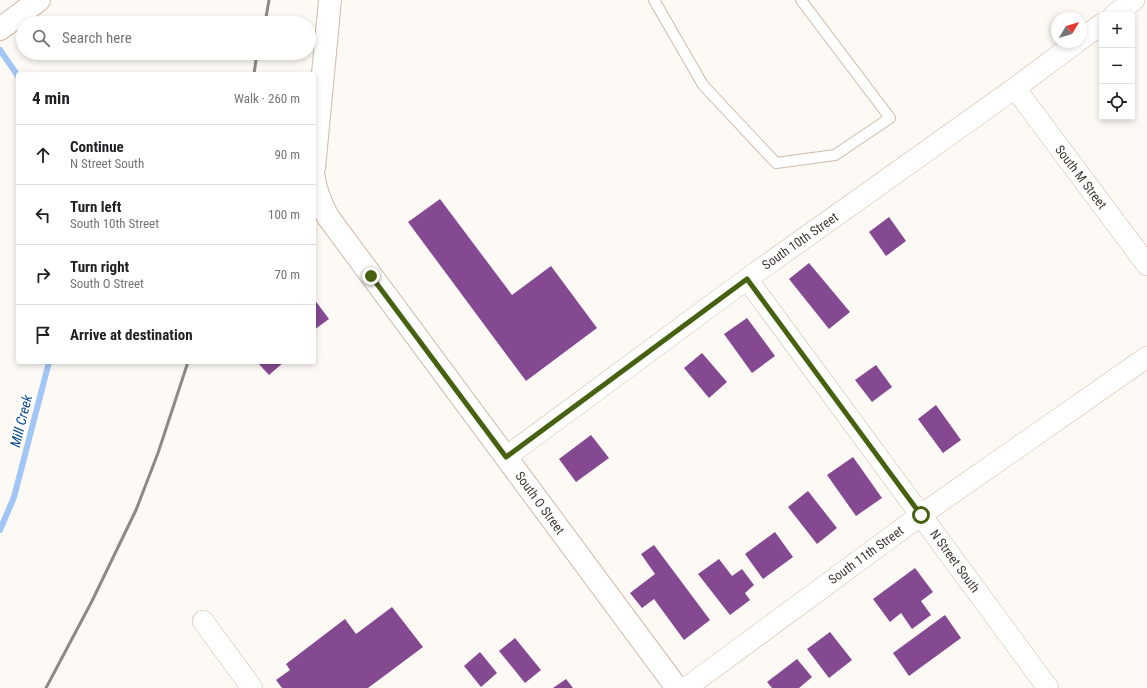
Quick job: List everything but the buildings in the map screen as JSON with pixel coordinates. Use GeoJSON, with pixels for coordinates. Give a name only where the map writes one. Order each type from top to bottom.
{"type":"FeatureCollection","features":[{"type":"Feature","properties":{"kind":"street"},"geometry":{"type":"LineString","coordinates":[[316,147],[330,0]]}},
{"type":"Feature","properties":{"kind":"street"},"geometry":{"type":"LineString","coordinates":[[1118,12],[1134,0]]}},
{"type":"Feature","properties":{"kind":"street"},"geometry":{"type":"LineString","coordinates":[[17,16],[33,4]]}},
{"type":"Feature","properties":{"kind":"street"},"geometry":{"type":"LineString","coordinates":[[0,29],[16,17]]}},
{"type":"Feature","properties":{"kind":"street"},"geometry":{"type":"LineString","coordinates":[[1087,35],[1099,26]]}},
{"type":"Feature","properties":{"kind":"street","name":"South 10th Street"},"geometry":{"type":"LineString","coordinates":[[506,457],[747,279],[1069,48]]}},
{"type":"Feature","properties":{"kind":"street","name":"South M Street"},"geometry":{"type":"LineString","coordinates":[[1015,88],[1147,266]]}},
{"type":"Feature","properties":{"kind":"street","name":"South O Street"},"geometry":{"type":"LineString","coordinates":[[316,189],[321,204],[328,217],[677,688]]}},
{"type":"Feature","properties":{"kind":"street","name":"N Street South"},"geometry":{"type":"LineString","coordinates":[[747,279],[1048,688]]}},
{"type":"Feature","properties":{"kind":"street","name":"South 11th Street"},"geometry":{"type":"LineString","coordinates":[[686,688],[921,515],[1147,357]]}},
{"type":"Feature","properties":{"kind":"street"},"geometry":{"type":"LineString","coordinates":[[203,621],[252,688]]}},
{"type":"Feature","properties":{"kind":"lane"},"geometry":{"type":"LineString","coordinates":[[654,0],[703,85],[776,164],[835,155],[890,118],[801,0]]}},
{"type":"Feature","properties":{"kind":"waterway","name":"Mill Creek"},"geometry":{"type":"LineString","coordinates":[[0,50],[16,73]]}},
{"type":"Feature","properties":{"kind":"waterway","name":"Mill Creek"},"geometry":{"type":"LineString","coordinates":[[0,530],[14,497],[48,364]]}},
{"type":"Feature","properties":{"kind":"railway"},"geometry":{"type":"LineString","coordinates":[[266,16],[269,0]]}},
{"type":"Feature","properties":{"kind":"railway"},"geometry":{"type":"LineString","coordinates":[[254,72],[256,60]]}},
{"type":"Feature","properties":{"kind":"railway"},"geometry":{"type":"LineString","coordinates":[[46,688],[92,601],[136,510],[158,453],[187,364]]}},
{"type":"Feature","properties":{"kind":"route"},"geometry":{"type":"LineString","coordinates":[[371,276],[506,457],[747,279],[921,515]]}}]}
